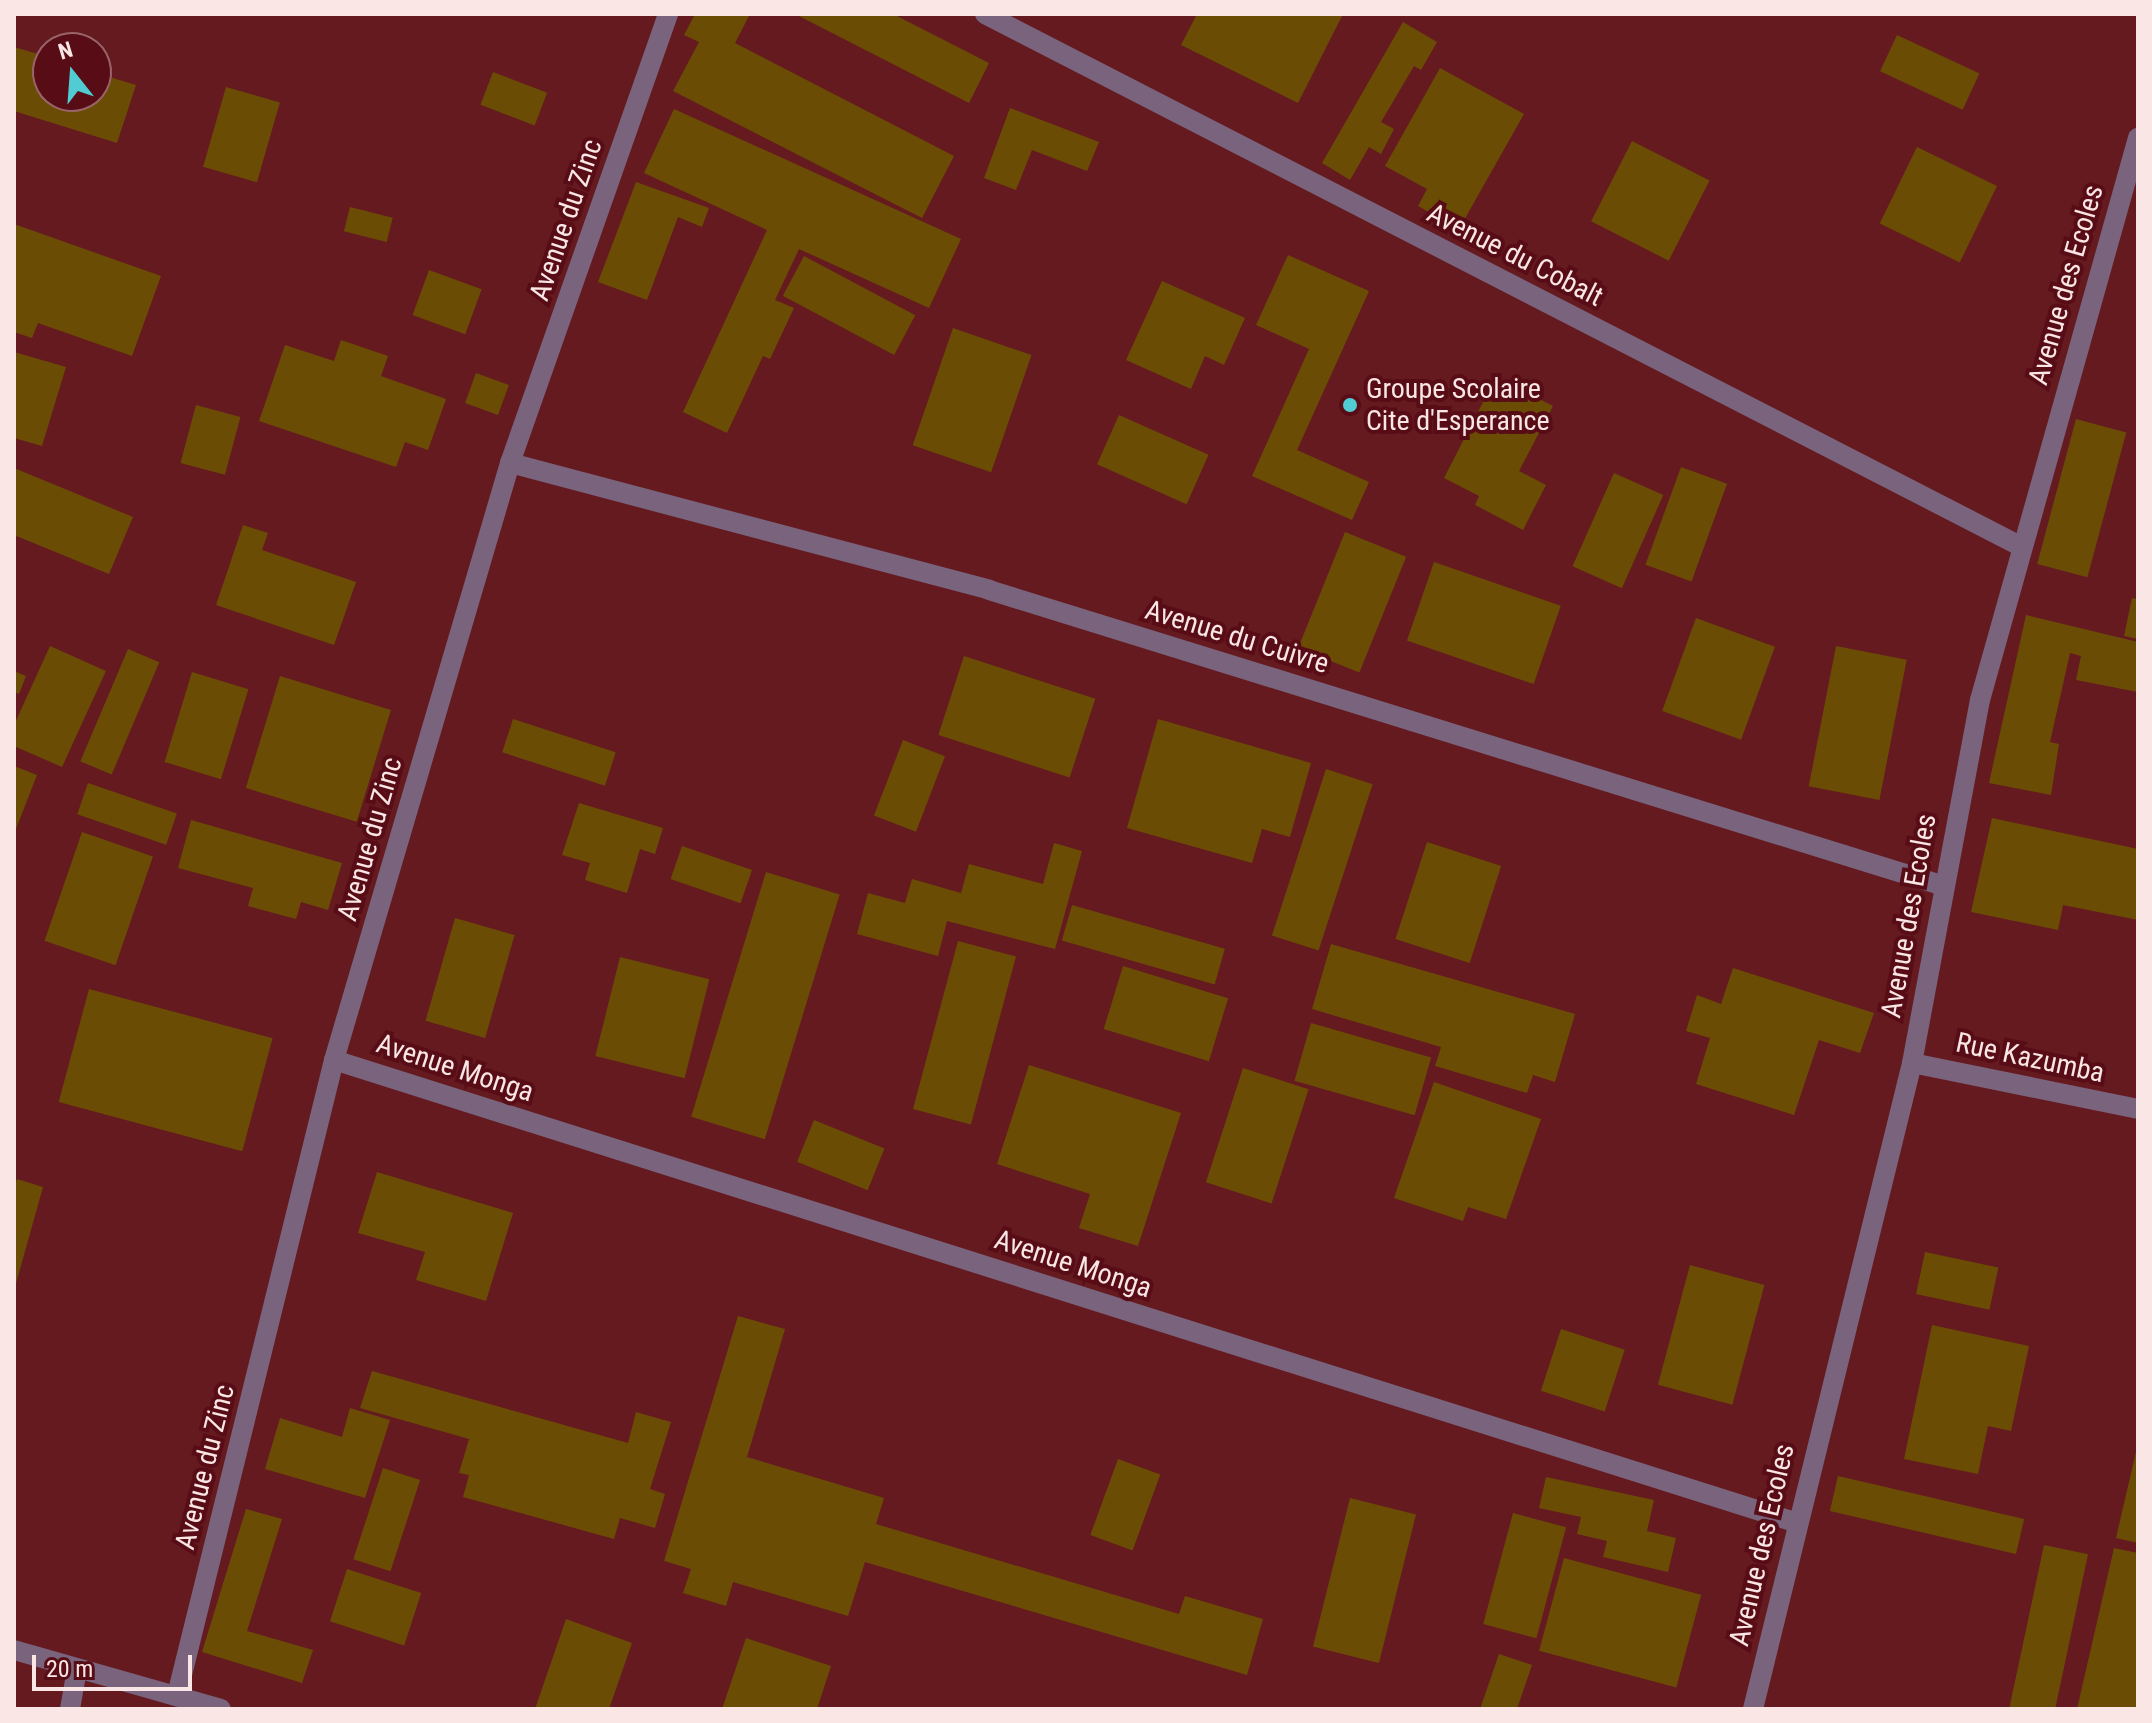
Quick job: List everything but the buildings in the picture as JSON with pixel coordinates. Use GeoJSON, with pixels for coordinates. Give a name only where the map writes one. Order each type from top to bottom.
{"type":"FeatureCollection","features":[{"type":"Feature","properties":{"kind":"street","name":"Avenue du Zinc"},"geometry":{"type":"LineString","coordinates":[[177,1695],[334,1060],[510,463],[668,14]]}},
{"type":"Feature","properties":{"kind":"street","name":"Avenue du Cobalt"},"geometry":{"type":"LineString","coordinates":[[985,14],[2020,546]]}},
{"type":"Feature","properties":{"kind":"street","name":"Avenue des Ecoles"},"geometry":{"type":"LineString","coordinates":[[1753,1709],[1795,1522],[1912,1063],[1941,885],[2020,546],[2138,138]]}},
{"type":"Feature","properties":{"kind":"street","name":"Avenue du Cuivre"},"geometry":{"type":"LineString","coordinates":[[510,463],[989,590],[1941,885]]}},
{"type":"Feature","properties":{"kind":"street","name":"Avenue Monga"},"geometry":{"type":"LineString","coordinates":[[334,1060],[1795,1522]]}},
{"type":"Feature","properties":{"kind":"street","name":"Rue Kazumba"},"geometry":{"type":"LineString","coordinates":[[1912,1063],[2138,1109]]}},
{"type":"Feature","properties":{"kind":"street"},"geometry":{"type":"LineString","coordinates":[[14,1650],[221,1709]]}},
{"type":"Feature","properties":{"kind":"street"},"geometry":{"type":"LineString","coordinates":[[70,1709],[77,1670]]}},
{"type":"Feature","properties":{"kind":"place","name":"Groupe Scolaire Cite d'Esperance"},"geometry":{"type":"Point","coordinates":[1350,405]}}]}
